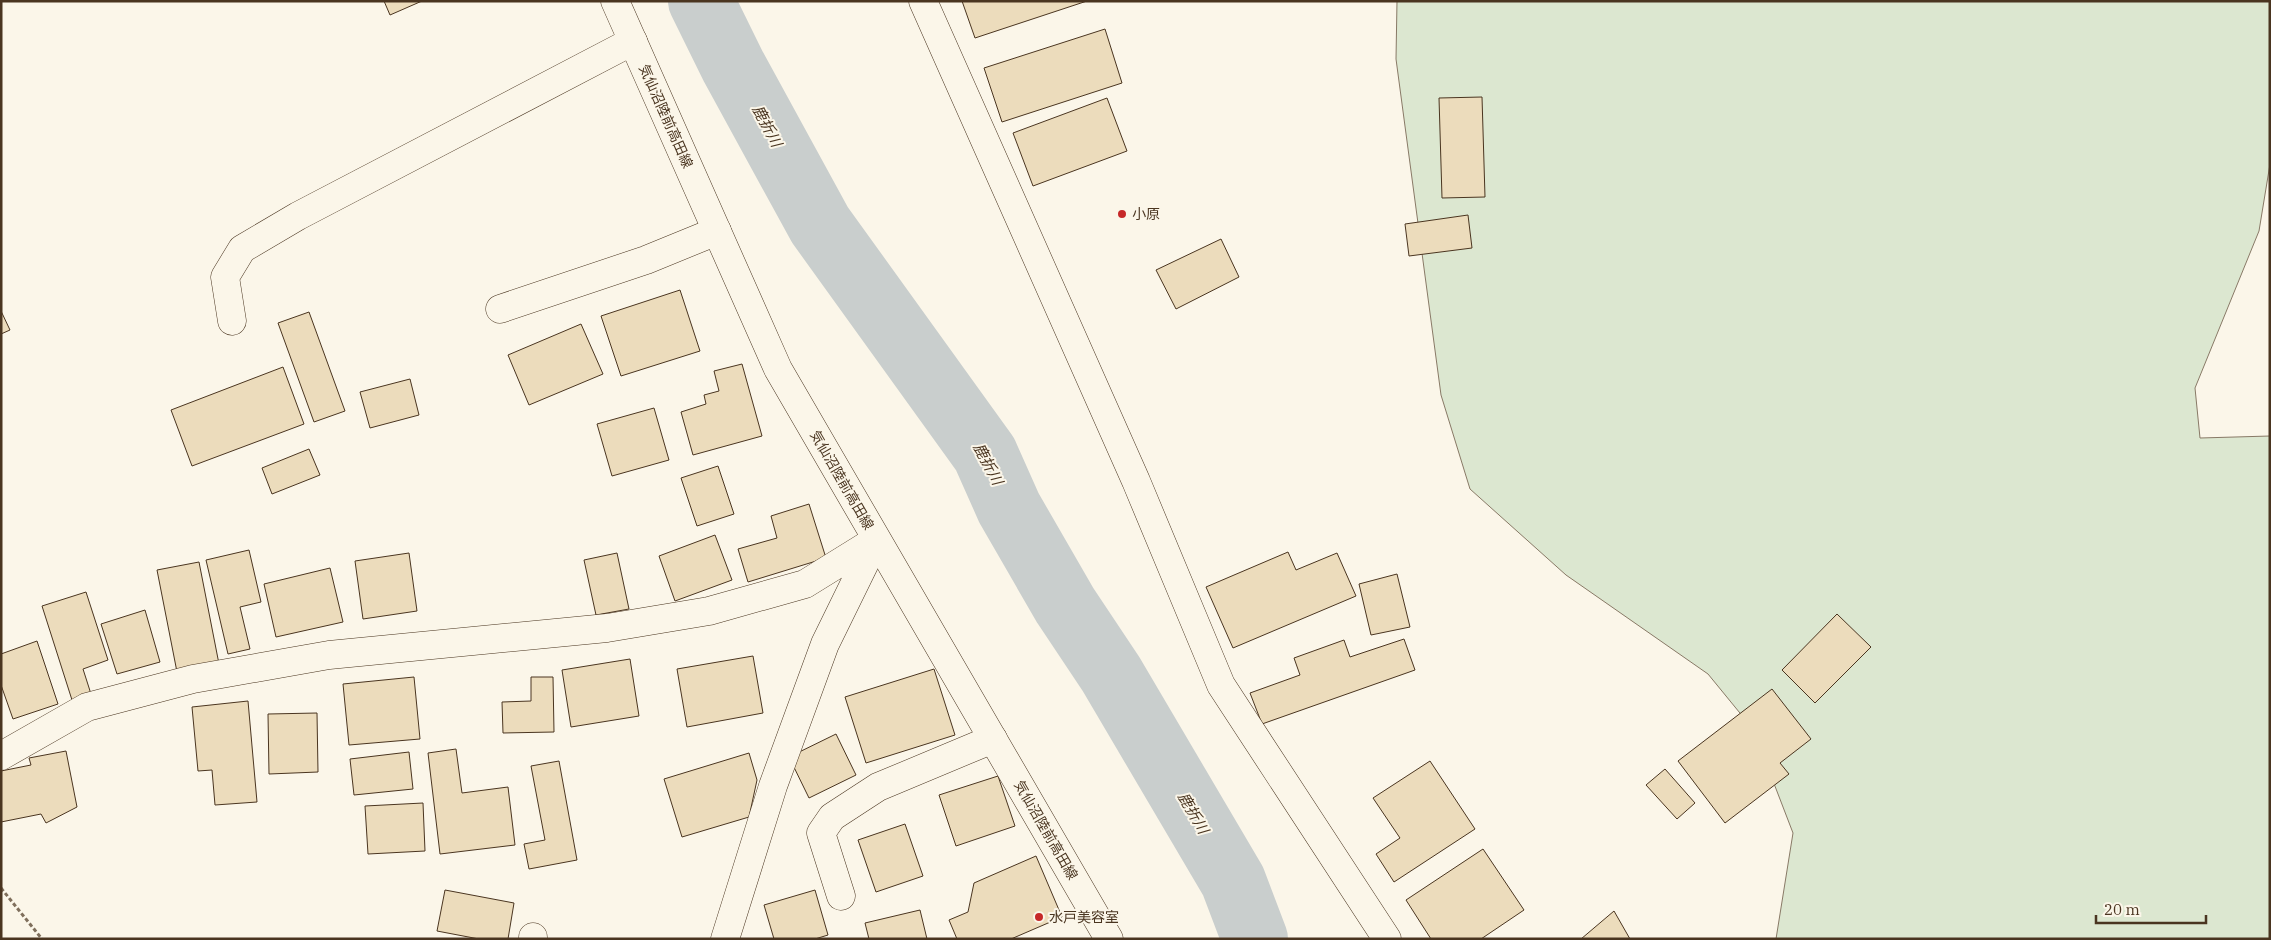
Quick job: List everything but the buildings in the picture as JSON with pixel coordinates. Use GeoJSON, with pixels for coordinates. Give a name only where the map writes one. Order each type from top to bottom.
{"type":"FeatureCollection","features":[{"type":"Feature","properties":{"kind":"street","name":"気仙沼陸前高田線"},"geometry":{"type":"LineString","coordinates":[[615,1],[778,369],[1109,939]]}},
{"type":"Feature","properties":{"kind":"street"},"geometry":{"type":"LineString","coordinates":[[923,1],[1136,481],[1221,685],[1387,939]]}},
{"type":"Feature","properties":{"kind":"street"},"geometry":{"type":"LineString","coordinates":[[232,321],[225,277],[242,249],[298,216],[633,41]]}},
{"type":"Feature","properties":{"kind":"street"},"geometry":{"type":"LineString","coordinates":[[500,309],[646,260],[717,231]]}},
{"type":"Feature","properties":{"kind":"street"},"geometry":{"type":"LineString","coordinates":[[1,756],[87,706],[193,679],[329,655],[606,628],[709,611],[805,584],[876,540]]}},
{"type":"Feature","properties":{"kind":"street"},"geometry":{"type":"LineString","coordinates":[[725,939],[773,786],[825,644],[876,540]]}},
{"type":"Feature","properties":{"kind":"street"},"geometry":{"type":"LineString","coordinates":[[841,896],[821,833],[832,817],[878,787],[993,739]]}},
{"type":"Feature","properties":{"kind":"path"},"geometry":{"type":"LineString","coordinates":[[1,888],[42,939]]}},
{"type":"Feature","properties":{"kind":"green space"},"geometry":{"type":"Polygon","coordinates":[[[1397,1],[2270,1],[2270,164],[2259,231],[2195,388],[2200,438],[2270,436],[2270,939],[1776,939],[1793,833],[1753,729],[1708,674],[1566,575],[1470,489],[1441,395],[1396,59],[1397,1]]]}},
{"type":"Feature","properties":{"kind":"waterway","name":"鹿折川"},"geometry":{"type":"LineString","coordinates":[[701,1],[733,66],[820,225],[985,454],[1009,508],[1065,605],[1111,674],[1233,881],[1255,939]]}},
{"type":"Feature","properties":{"kind":"place","name":"小原"},"geometry":{"type":"Point","coordinates":[1122,214]}},
{"type":"Feature","properties":{"kind":"place","name":"水戸美容室"},"geometry":{"type":"Point","coordinates":[1039,917]}}]}
